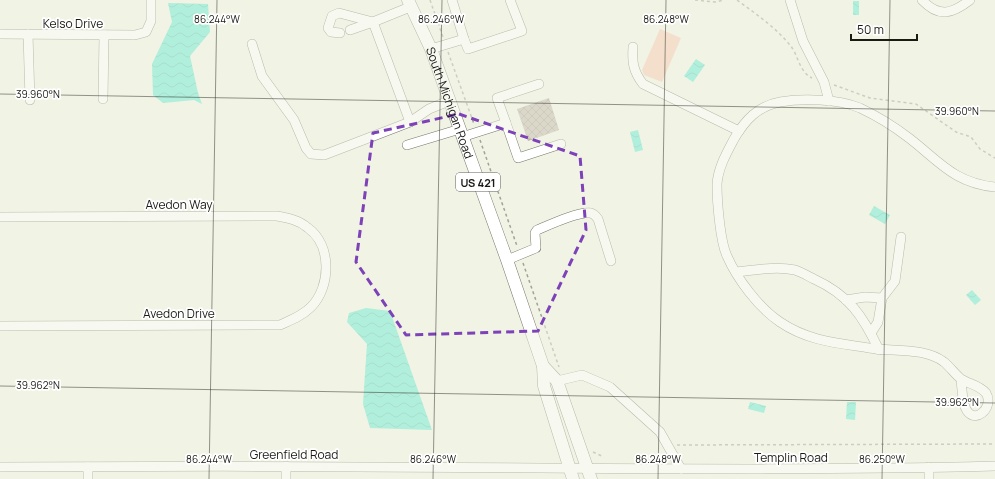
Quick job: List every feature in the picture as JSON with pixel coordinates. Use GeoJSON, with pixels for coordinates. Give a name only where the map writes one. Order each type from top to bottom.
{"type":"FeatureCollection","features":[{"type":"Feature","properties":{"kind":"main road","name":"South Michigan Road"},"geometry":{"type":"LineString","coordinates":[[409,3],[431,49],[507,260],[543,366],[544,386],[572,474]]}},
{"type":"Feature","properties":{"kind":"main road","name":"South Michigan Road"},"geometry":{"type":"LineString","coordinates":[[543,366],[560,380],[589,474]]}},
{"type":"Feature","properties":{"kind":"street","name":"Kelso Drive"},"geometry":{"type":"LineString","coordinates":[[0,34],[135,35],[146,32],[151,21],[151,0]]}},
{"type":"Feature","properties":{"kind":"street"},"geometry":{"type":"LineString","coordinates":[[452,0],[468,49],[522,32],[510,0]]}},
{"type":"Feature","properties":{"kind":"street"},"geometry":{"type":"LineString","coordinates":[[790,0],[803,41],[824,82],[829,101]]}},
{"type":"Feature","properties":{"kind":"street"},"geometry":{"type":"LineString","coordinates":[[922,0],[928,6],[942,13],[957,10],[970,0]]}},
{"type":"Feature","properties":{"kind":"street"},"geometry":{"type":"LineString","coordinates":[[350,30],[373,22],[409,3]]}},
{"type":"Feature","properties":{"kind":"street"},"geometry":{"type":"LineString","coordinates":[[340,33],[331,32],[328,28],[332,16],[339,13],[373,22]]}},
{"type":"Feature","properties":{"kind":"street"},"geometry":{"type":"LineString","coordinates":[[373,22],[410,122]]}},
{"type":"Feature","properties":{"kind":"street"},"geometry":{"type":"LineString","coordinates":[[28,34],[30,100]]}},
{"type":"Feature","properties":{"kind":"street"},"geometry":{"type":"LineString","coordinates":[[103,99],[104,35]]}},
{"type":"Feature","properties":{"kind":"street"},"geometry":{"type":"LineString","coordinates":[[431,49],[464,39]]}},
{"type":"Feature","properties":{"kind":"street"},"geometry":{"type":"LineString","coordinates":[[252,44],[262,76],[294,120],[306,148],[311,154],[324,155],[410,122],[429,109],[449,101]]}},
{"type":"Feature","properties":{"kind":"street"},"geometry":{"type":"LineString","coordinates":[[633,46],[632,64],[635,74],[643,84],[739,131]]}},
{"type":"Feature","properties":{"kind":"street"},"geometry":{"type":"LineString","coordinates":[[540,84],[497,98],[518,158],[561,144]]}},
{"type":"Feature","properties":{"kind":"street"},"geometry":{"type":"LineString","coordinates":[[961,379],[944,362],[929,354],[879,350],[817,340],[780,322],[752,296],[726,255],[720,220],[717,182],[725,155],[739,131],[746,120],[763,107],[781,102],[829,101],[860,108],[908,137],[957,177],[978,185],[995,187]]}},
{"type":"Feature","properties":{"kind":"street"},"geometry":{"type":"LineString","coordinates":[[407,145],[461,133],[477,132],[506,123]]}},
{"type":"Feature","properties":{"kind":"street"},"geometry":{"type":"LineString","coordinates":[[507,260],[536,248],[535,234],[537,230],[582,214],[590,213],[595,214],[598,219],[611,261]]}},
{"type":"Feature","properties":{"kind":"street","name":"Avedon Way"},"geometry":{"type":"LineString","coordinates":[[0,217],[277,216],[294,219],[309,228],[317,238],[328,270]]}},
{"type":"Feature","properties":{"kind":"street"},"geometry":{"type":"LineString","coordinates":[[871,333],[878,322],[882,298],[895,281],[901,237]]}},
{"type":"Feature","properties":{"kind":"street"},"geometry":{"type":"LineString","coordinates":[[736,272],[771,268],[795,270],[832,288],[857,309],[879,350]]}},
{"type":"Feature","properties":{"kind":"street","name":"Avedon Drive"},"geometry":{"type":"LineString","coordinates":[[0,326],[280,325],[298,318],[312,307],[321,293],[328,270]]}},
{"type":"Feature","properties":{"kind":"street"},"geometry":{"type":"LineString","coordinates":[[846,300],[866,297],[882,298]]}},
{"type":"Feature","properties":{"kind":"street"},"geometry":{"type":"LineString","coordinates":[[560,380],[582,375],[610,386],[660,432],[681,469]]}},
{"type":"Feature","properties":{"kind":"street"},"geometry":{"type":"LineString","coordinates":[[88,466],[88,479]]}},
{"type":"Feature","properties":{"kind":"street"},"geometry":{"type":"LineString","coordinates":[[286,466],[286,479]]}},
{"type":"Feature","properties":{"kind":"street","name":"Greenfield Road"},"geometry":{"type":"LineString","coordinates":[[0,467],[286,466],[589,474]]}},
{"type":"Feature","properties":{"kind":"street","name":"Templin Road"},"geometry":{"type":"LineString","coordinates":[[589,474],[649,469],[929,468],[995,466]]}},
{"type":"Feature","properties":{"kind":"street"},"geometry":{"type":"LineString","coordinates":[[929,468],[929,479]]}},
{"type":"Feature","properties":{"kind":"street"},"geometry":{"type":"LineString","coordinates":[[649,469],[649,479]]}},
{"type":"Feature","properties":{"kind":"path"},"geometry":{"type":"LineString","coordinates":[[430,0],[520,254],[560,380]]}},
{"type":"Feature","properties":{"kind":"path"},"geometry":{"type":"LineString","coordinates":[[695,0],[715,2],[724,0]]}},
{"type":"Feature","properties":{"kind":"path"},"geometry":{"type":"LineString","coordinates":[[737,0],[765,20],[790,45],[808,77],[870,98],[916,104],[956,132],[971,137],[980,149],[995,158]]}},
{"type":"Feature","properties":{"kind":"path"},"geometry":{"type":"LineString","coordinates":[[667,445],[995,444]]}},
{"type":"Feature","properties":{"kind":"path"},"geometry":{"type":"LineString","coordinates":[[592,451],[604,457]]}},
{"type":"Feature","properties":{"kind":"highlighted area"},"geometry":{"type":"Polygon","coordinates":[[[459,114],[580,156],[586,230],[538,331],[406,335],[356,262],[373,133],[459,114]]]}},
{"type":"Feature","properties":{"kind":"shaded area"},"geometry":{"type":"Polygon","coordinates":[[[660,29],[681,38],[662,82],[644,75],[642,70],[660,29]]]}},
{"type":"Feature","properties":{"kind":"water"},"geometry":{"type":"Polygon","coordinates":[[[853,1],[859,1],[859,15],[853,15],[853,1]]]}},
{"type":"Feature","properties":{"kind":"water"},"geometry":{"type":"Polygon","coordinates":[[[168,3],[208,4],[210,32],[190,56],[198,93],[202,104],[194,100],[163,103],[153,95],[152,64],[172,22],[168,3]]]}},
{"type":"Feature","properties":{"kind":"water"},"geometry":{"type":"Polygon","coordinates":[[[696,59],[705,65],[693,82],[684,76],[696,59]]]}},
{"type":"Feature","properties":{"kind":"water"},"geometry":{"type":"Polygon","coordinates":[[[638,130],[643,150],[635,152],[630,132],[638,130]]]}},
{"type":"Feature","properties":{"kind":"water"},"geometry":{"type":"Polygon","coordinates":[[[874,206],[890,215],[885,224],[869,215],[874,206]]]}},
{"type":"Feature","properties":{"kind":"water"},"geometry":{"type":"Polygon","coordinates":[[[972,290],[981,300],[975,305],[966,295],[972,290]]]}},
{"type":"Feature","properties":{"kind":"water"},"geometry":{"type":"Polygon","coordinates":[[[366,308],[390,311],[432,430],[370,428],[363,404],[367,344],[347,322],[349,313],[366,308]]]}},
{"type":"Feature","properties":{"kind":"water"},"geometry":{"type":"Polygon","coordinates":[[[750,402],[766,406],[764,413],[748,409],[750,402]]]}},
{"type":"Feature","properties":{"kind":"water"},"geometry":{"type":"Polygon","coordinates":[[[847,402],[856,402],[855,420],[846,419],[847,402]]]}},
{"type":"Feature","properties":{"kind":"building"},"geometry":{"type":"Polygon","coordinates":[[[549,98],[559,130],[528,141],[517,109],[549,98]]]}}]}
